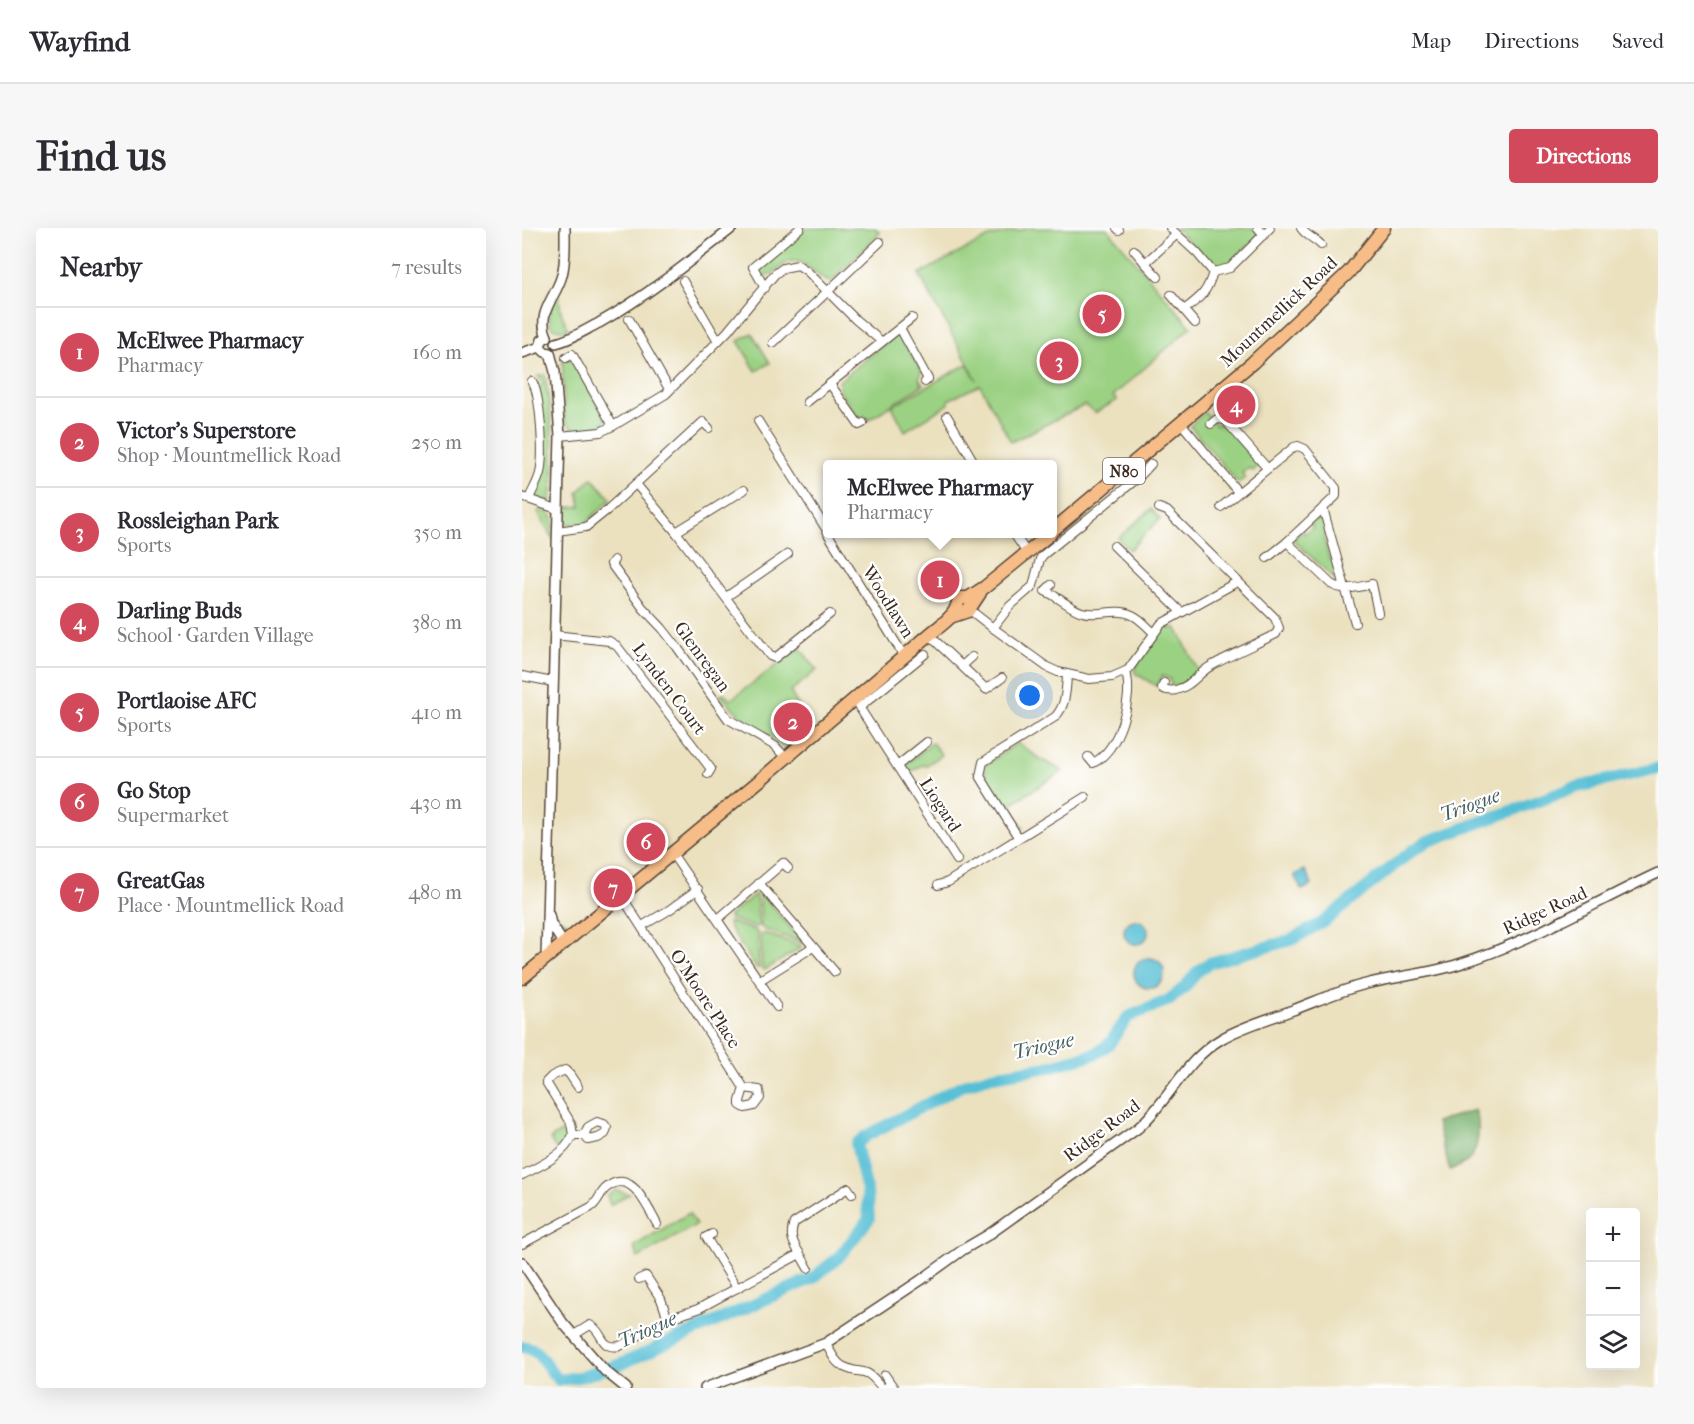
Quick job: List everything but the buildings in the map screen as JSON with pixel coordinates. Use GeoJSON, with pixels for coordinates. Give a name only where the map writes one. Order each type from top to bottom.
{"type":"FeatureCollection","features":[{"type":"Feature","properties":{"kind":"main road","name":"Mountmellick Road"},"geometry":{"type":"LineString","coordinates":[[1057,527],[1252,363],[1317,304],[1349,272],[1384,228]]}},
{"type":"Feature","properties":{"kind":"main road","name":"Mountmellick Road"},"geometry":{"type":"LineString","coordinates":[[522,978],[671,852],[857,703],[904,656],[1044,538]]}},
{"type":"Feature","properties":{"kind":"street"},"geometry":{"type":"LineString","coordinates":[[547,337],[543,324],[544,311],[556,291],[563,272],[565,228]]}},
{"type":"Feature","properties":{"kind":"street"},"geometry":{"type":"LineString","coordinates":[[556,343],[570,339],[628,307],[732,228]]}},
{"type":"Feature","properties":{"kind":"street"},"geometry":{"type":"LineString","coordinates":[[765,288],[753,267],[800,228]]}},
{"type":"Feature","properties":{"kind":"street"},"geometry":{"type":"LineString","coordinates":[[1213,272],[1230,268],[1267,231],[1258,228]]}},
{"type":"Feature","properties":{"kind":"street"},"geometry":{"type":"LineString","coordinates":[[1301,228],[1305,234],[1321,245]]}},
{"type":"Feature","properties":{"kind":"street"},"geometry":{"type":"LineString","coordinates":[[1145,262],[1173,231],[1197,253],[1213,272]]}},
{"type":"Feature","properties":{"kind":"street"},"geometry":{"type":"LineString","coordinates":[[772,343],[880,242]]}},
{"type":"Feature","properties":{"kind":"street"},"geometry":{"type":"LineString","coordinates":[[1134,250],[1158,278]]}},
{"type":"Feature","properties":{"kind":"street"},"geometry":{"type":"LineString","coordinates":[[560,436],[600,432],[666,394],[718,341],[783,268],[798,265],[807,271],[856,320],[881,341]]}},
{"type":"Feature","properties":{"kind":"street"},"geometry":{"type":"LineString","coordinates":[[1184,310],[1204,295],[1213,272]]}},
{"type":"Feature","properties":{"kind":"street"},"geometry":{"type":"LineString","coordinates":[[684,281],[718,341]]}},
{"type":"Feature","properties":{"kind":"street"},"geometry":{"type":"LineString","coordinates":[[1172,295],[1195,323]]}},
{"type":"Feature","properties":{"kind":"street"},"geometry":{"type":"LineString","coordinates":[[807,402],[912,318]]}},
{"type":"Feature","properties":{"kind":"street"},"geometry":{"type":"LineString","coordinates":[[629,319],[669,389]]}},
{"type":"Feature","properties":{"kind":"street"},"geometry":{"type":"LineString","coordinates":[[900,328],[928,379],[925,382]]}},
{"type":"Feature","properties":{"kind":"street"},"geometry":{"type":"LineString","coordinates":[[547,337],[552,337],[556,343],[555,351],[550,353],[540,347],[542,340],[547,337]]}},
{"type":"Feature","properties":{"kind":"street"},"geometry":{"type":"LineString","coordinates":[[522,353],[540,347]]}},
{"type":"Feature","properties":{"kind":"street"},"geometry":{"type":"LineString","coordinates":[[546,958],[560,436],[555,372],[550,353]]}},
{"type":"Feature","properties":{"kind":"street"},"geometry":{"type":"LineString","coordinates":[[566,358],[572,354],[614,426]]}},
{"type":"Feature","properties":{"kind":"street"},"geometry":{"type":"LineString","coordinates":[[536,383],[540,423],[540,475],[526,498],[557,509]]}},
{"type":"Feature","properties":{"kind":"street"},"geometry":{"type":"LineString","coordinates":[[830,384],[859,425],[863,423]]}},
{"type":"Feature","properties":{"kind":"street"},"geometry":{"type":"LineString","coordinates":[[947,416],[972,460]]}},
{"type":"Feature","properties":{"kind":"street"},"geometry":{"type":"LineString","coordinates":[[1210,424],[1218,418],[1225,420],[1267,468]]}},
{"type":"Feature","properties":{"kind":"street","name":"Woodlawn"},"geometry":{"type":"LineString","coordinates":[[758,421],[823,525]]}},
{"type":"Feature","properties":{"kind":"street"},"geometry":{"type":"LineString","coordinates":[[557,531],[586,527],[704,422],[709,428]]}},
{"type":"Feature","properties":{"kind":"street"},"geometry":{"type":"LineString","coordinates":[[1181,423],[1238,492]]}},
{"type":"Feature","properties":{"kind":"street"},"geometry":{"type":"LineString","coordinates":[[1221,507],[1294,447],[1305,449],[1336,488],[1336,496],[1267,558]]}},
{"type":"Feature","properties":{"kind":"street"},"geometry":{"type":"LineString","coordinates":[[993,628],[1010,606],[1033,586],[1043,555],[1139,477],[1151,464]]}},
{"type":"Feature","properties":{"kind":"street"},"geometry":{"type":"LineString","coordinates":[[636,484],[676,532],[770,656],[775,658],[830,614]]}},
{"type":"Feature","properties":{"kind":"street"},"geometry":{"type":"LineString","coordinates":[[676,532],[744,490]]}},
{"type":"Feature","properties":{"kind":"street"},"geometry":{"type":"LineString","coordinates":[[1159,508],[1167,511],[1278,623],[1276,634],[1208,667],[1196,680],[1185,687],[1167,690],[1162,688],[1164,682]]}},
{"type":"Feature","properties":{"kind":"street"},"geometry":{"type":"LineString","coordinates":[[1323,508],[1355,623]]}},
{"type":"Feature","properties":{"kind":"street","name":"Woodlawn"},"geometry":{"type":"LineString","coordinates":[[831,538],[904,656]]}},
{"type":"Feature","properties":{"kind":"street"},"geometry":{"type":"LineString","coordinates":[[1017,538],[1027,553]]}},
{"type":"Feature","properties":{"kind":"street"},"geometry":{"type":"LineString","coordinates":[[1287,542],[1330,584],[1338,588],[1346,589],[1372,584],[1378,613]]}},
{"type":"Feature","properties":{"kind":"street"},"geometry":{"type":"LineString","coordinates":[[1114,546],[1181,612]]}},
{"type":"Feature","properties":{"kind":"street"},"geometry":{"type":"LineString","coordinates":[[726,597],[788,554]]}},
{"type":"Feature","properties":{"kind":"street","name":"Glenregan"},"geometry":{"type":"LineString","coordinates":[[614,560],[611,564],[643,608],[662,628],[728,719],[775,746],[786,758]]}},
{"type":"Feature","properties":{"kind":"street"},"geometry":{"type":"LineString","coordinates":[[965,606],[1047,667],[1067,675],[1089,679],[1112,677],[1126,672],[1161,624],[1237,582]]}},
{"type":"Feature","properties":{"kind":"street"},"geometry":{"type":"LineString","coordinates":[[1051,585],[1045,591],[1080,612],[1091,614],[1118,611],[1133,615],[1154,633]]}},
{"type":"Feature","properties":{"kind":"street","name":"Lynden Court"},"geometry":{"type":"LineString","coordinates":[[554,635],[609,641],[617,646],[711,769],[708,774]]}},
{"type":"Feature","properties":{"kind":"street"},"geometry":{"type":"LineString","coordinates":[[929,635],[986,689],[1002,678]]}},
{"type":"Feature","properties":{"kind":"street"},"geometry":{"type":"LineString","coordinates":[[857,703],[925,654]]}},
{"type":"Feature","properties":{"kind":"street"},"geometry":{"type":"LineString","coordinates":[[962,666],[972,657]]}},
{"type":"Feature","properties":{"kind":"street"},"geometry":{"type":"LineString","coordinates":[[1088,757],[1093,763],[1102,758],[1111,748],[1126,705],[1128,684],[1126,672]]}},
{"type":"Feature","properties":{"kind":"street"},"geometry":{"type":"LineString","coordinates":[[1018,837],[980,776],[980,769],[984,762],[1060,712],[1067,675]]}},
{"type":"Feature","properties":{"kind":"street"},"geometry":{"type":"LineString","coordinates":[[522,676],[553,682]]}},
{"type":"Feature","properties":{"kind":"street","name":"Liogard"},"geometry":{"type":"LineString","coordinates":[[857,703],[957,860]]}},
{"type":"Feature","properties":{"kind":"street","name":"Liogard"},"geometry":{"type":"LineString","coordinates":[[897,766],[927,742]]}},
{"type":"Feature","properties":{"kind":"street"},"geometry":{"type":"LineString","coordinates":[[938,885],[948,882],[1085,797]]}},
{"type":"Feature","properties":{"kind":"street"},"geometry":{"type":"LineString","coordinates":[[671,852],[777,1007]]}},
{"type":"Feature","properties":{"kind":"street"},"geometry":{"type":"LineString","coordinates":[[718,919],[783,863],[788,868]]}},
{"type":"Feature","properties":{"kind":"street","name":"Ridge Road"},"geometry":{"type":"LineString","coordinates":[[705,1388],[826,1343],[988,1235],[1138,1128],[1154,1114],[1177,1080],[1198,1056],[1222,1038],[1359,986],[1447,968],[1501,950],[1658,873]]}},
{"type":"Feature","properties":{"kind":"street"},"geometry":{"type":"LineString","coordinates":[[759,883],[835,972]]}},
{"type":"Feature","properties":{"kind":"street"},"geometry":{"type":"LineString","coordinates":[[642,926],[698,889]]}},
{"type":"Feature","properties":{"kind":"street","name":"O'Moore Place"},"geometry":{"type":"LineString","coordinates":[[621,895],[744,1089]]}},
{"type":"Feature","properties":{"kind":"street"},"geometry":{"type":"LineString","coordinates":[[547,910],[551,924],[563,943]]}},
{"type":"Feature","properties":{"kind":"street"},"geometry":{"type":"LineString","coordinates":[[760,980],[813,947]]}},
{"type":"Feature","properties":{"kind":"street"},"geometry":{"type":"LineString","coordinates":[[522,1176],[560,1152],[570,1142],[573,1135],[571,1122],[546,1082],[552,1076],[565,1070],[578,1087]]}},
{"type":"Feature","properties":{"kind":"street"},"geometry":{"type":"LineString","coordinates":[[573,1135],[584,1135]]}},
{"type":"Feature","properties":{"kind":"street"},"geometry":{"type":"LineString","coordinates":[[522,1244],[591,1207],[597,1203],[604,1191],[618,1182],[628,1182],[636,1189],[657,1224]]}},
{"type":"Feature","properties":{"kind":"street"},"geometry":{"type":"LineString","coordinates":[[808,1268],[794,1244],[791,1232],[794,1223],[848,1188],[852,1194]]}},
{"type":"Feature","properties":{"kind":"street"},"geometry":{"type":"LineString","coordinates":[[712,1234],[706,1237],[737,1288]]}},
{"type":"Feature","properties":{"kind":"street"},"geometry":{"type":"LineString","coordinates":[[574,1335],[590,1325],[594,1326],[606,1345],[620,1346],[668,1319],[698,1309],[800,1254]]}},
{"type":"Feature","properties":{"kind":"street"},"geometry":{"type":"LineString","coordinates":[[522,1262],[549,1305],[609,1375],[626,1388]]}},
{"type":"Feature","properties":{"kind":"street"},"geometry":{"type":"LineString","coordinates":[[639,1279],[646,1276],[661,1299],[668,1319]]}},
{"type":"Feature","properties":{"kind":"street"},"geometry":{"type":"LineString","coordinates":[[826,1343],[834,1358],[842,1366],[872,1375],[888,1387]]}},
{"type":"Feature","properties":{"kind":"street"},"geometry":{"type":"LineString","coordinates":[[885,1375],[888,1387]]}},
{"type":"Feature","properties":{"kind":"green space"},"geometry":{"type":"Polygon","coordinates":[[[803,228],[876,228],[880,233],[831,282],[821,278],[804,264],[794,261],[785,264],[771,274],[761,276],[758,271],[759,265],[803,228]]]}},
{"type":"Feature","properties":{"kind":"green space"},"geometry":{"type":"Polygon","coordinates":[[[1030,228],[1107,228],[1191,327],[1113,396],[1117,400],[1095,413],[1085,405],[1011,442],[980,385],[948,400],[949,404],[905,431],[892,406],[967,364],[977,380],[919,274],[989,237],[1030,228]]]}},
{"type":"Feature","properties":{"kind":"green space"},"geometry":{"type":"Polygon","coordinates":[[[1175,228],[1254,228],[1259,232],[1258,237],[1227,265],[1215,267],[1175,228]]]}},
{"type":"Feature","properties":{"kind":"green space"},"geometry":{"type":"Polygon","coordinates":[[[555,297],[559,297],[561,312],[568,329],[560,330],[551,325],[549,314],[555,297]]]}},
{"type":"Feature","properties":{"kind":"green space"},"geometry":{"type":"Polygon","coordinates":[[[752,333],[770,363],[756,371],[738,341],[752,333]]]}},
{"type":"Feature","properties":{"kind":"green space"},"geometry":{"type":"Polygon","coordinates":[[[897,334],[922,372],[919,379],[923,385],[868,420],[865,416],[858,417],[839,391],[839,381],[897,334]]]}},
{"type":"Feature","properties":{"kind":"green space"},"geometry":{"type":"Polygon","coordinates":[[[563,353],[568,361],[573,361],[606,419],[602,428],[575,431],[565,421],[563,353]]]}},
{"type":"Feature","properties":{"kind":"green space"},"geometry":{"type":"Polygon","coordinates":[[[545,375],[553,462],[553,479],[548,503],[536,498],[535,492],[541,480],[538,390],[543,384],[538,376],[545,375]]]}},
{"type":"Feature","properties":{"kind":"green space"},"geometry":{"type":"Polygon","coordinates":[[[1205,412],[1216,425],[1223,423],[1259,465],[1253,471],[1249,468],[1242,473],[1245,478],[1238,483],[1190,426],[1205,412]]]}},
{"type":"Feature","properties":{"kind":"green space"},"geometry":{"type":"Polygon","coordinates":[[[592,478],[611,499],[584,525],[567,524],[563,517],[563,508],[581,506],[578,492],[592,478]]]}},
{"type":"Feature","properties":{"kind":"green space"},"geometry":{"type":"Polygon","coordinates":[[[1151,509],[1160,519],[1129,550],[1118,538],[1151,509]]]}},
{"type":"Feature","properties":{"kind":"green space"},"geometry":{"type":"Polygon","coordinates":[[[547,511],[553,518],[552,538],[538,512],[547,511]]]}},
{"type":"Feature","properties":{"kind":"green space"},"geometry":{"type":"Polygon","coordinates":[[[1321,515],[1328,536],[1324,537],[1329,559],[1334,558],[1339,578],[1336,580],[1293,540],[1302,530],[1305,534],[1313,527],[1310,523],[1321,515]]]}},
{"type":"Feature","properties":{"kind":"green space"},"geometry":{"type":"Polygon","coordinates":[[[1168,624],[1171,629],[1176,627],[1199,672],[1186,682],[1175,686],[1171,686],[1170,679],[1163,676],[1156,686],[1135,673],[1134,670],[1155,637],[1168,624]]]}},
{"type":"Feature","properties":{"kind":"green space"},"geometry":{"type":"Polygon","coordinates":[[[800,648],[817,670],[790,692],[800,708],[783,720],[796,740],[783,747],[774,738],[747,723],[720,695],[724,693],[730,700],[800,648]]]}},
{"type":"Feature","properties":{"kind":"green space"},"geometry":{"type":"Polygon","coordinates":[[[932,743],[942,755],[911,772],[906,765],[932,743]]]}},
{"type":"Feature","properties":{"kind":"green space"},"geometry":{"type":"Polygon","coordinates":[[[1018,743],[1040,759],[1063,771],[1009,805],[1024,828],[1021,829],[984,776],[986,764],[1018,743]]]}},
{"type":"Feature","properties":{"kind":"green space"},"geometry":{"type":"Polygon","coordinates":[[[755,894],[759,926],[755,927],[730,919],[729,916],[755,894]]]}},
{"type":"Feature","properties":{"kind":"green space"},"geometry":{"type":"Polygon","coordinates":[[[760,895],[763,895],[803,943],[763,929],[760,895]]]}},
{"type":"Feature","properties":{"kind":"green space"},"geometry":{"type":"Polygon","coordinates":[[[554,915],[571,925],[572,930],[565,934],[561,932],[553,921],[554,915]]]}},
{"type":"Feature","properties":{"kind":"green space"},"geometry":{"type":"Polygon","coordinates":[[[729,922],[755,930],[758,934],[759,968],[756,968],[728,925],[729,922]]]}},
{"type":"Feature","properties":{"kind":"green space"},"geometry":{"type":"Polygon","coordinates":[[[764,933],[801,946],[801,948],[765,970],[762,969],[761,935],[764,933]]]}},
{"type":"Feature","properties":{"kind":"green space"},"geometry":{"type":"Polygon","coordinates":[[[1475,1110],[1478,1129],[1475,1150],[1468,1161],[1450,1170],[1436,1122],[1475,1110]]]}},
{"type":"Feature","properties":{"kind":"green space"},"geometry":{"type":"Polygon","coordinates":[[[569,1127],[566,1140],[556,1149],[550,1139],[569,1127]]]}},
{"type":"Feature","properties":{"kind":"green space"},"geometry":{"type":"Polygon","coordinates":[[[616,1190],[629,1194],[610,1205],[607,1196],[616,1190]]]}},
{"type":"Feature","properties":{"kind":"green space"},"geometry":{"type":"Polygon","coordinates":[[[689,1213],[696,1225],[638,1258],[634,1246],[689,1213]]]}},
{"type":"Feature","properties":{"kind":"water"},"geometry":{"type":"Polygon","coordinates":[[[1305,870],[1312,885],[1302,890],[1294,875],[1305,870]]]}},
{"type":"Feature","properties":{"kind":"water"},"geometry":{"type":"Polygon","coordinates":[[[1136,920],[1141,921],[1147,927],[1147,937],[1141,943],[1136,944],[1131,943],[1125,937],[1124,932],[1125,927],[1131,921],[1136,920]]]}},
{"type":"Feature","properties":{"kind":"water"},"geometry":{"type":"Polygon","coordinates":[[[1149,958],[1155,959],[1163,967],[1163,979],[1155,987],[1149,988],[1143,987],[1135,979],[1134,973],[1135,967],[1143,959],[1149,958]]]}},
{"type":"Feature","properties":{"kind":"waterway","name":"Triogue"},"geometry":{"type":"LineString","coordinates":[[522,1347],[528,1347],[538,1353],[559,1380],[584,1376],[621,1364],[813,1278],[838,1258],[869,1219],[867,1191],[856,1144],[866,1136],[963,1085],[992,1076],[1048,1067],[1095,1054],[1109,1044],[1128,1017],[1169,1000],[1209,963],[1291,940],[1325,921],[1426,842],[1574,788],[1658,768]]}},
{"type":"Feature","properties":{"kind":"place","name":"Portlaoise AFC"},"geometry":{"type":"Point","coordinates":[1102,314]}},
{"type":"Feature","properties":{"kind":"place","name":"Rossleighan Park"},"geometry":{"type":"Point","coordinates":[1059,361]}},
{"type":"Feature","properties":{"kind":"place","name":"Darling Buds"},"geometry":{"type":"Point","coordinates":[1236,405]}},
{"type":"Feature","properties":{"kind":"place","name":"McElwee Pharmacy"},"geometry":{"type":"Point","coordinates":[940,580]}},
{"type":"Feature","properties":{"kind":"place","name":"Victor's Superstore"},"geometry":{"type":"Point","coordinates":[793,722]}},
{"type":"Feature","properties":{"kind":"place","name":"Go Stop"},"geometry":{"type":"Point","coordinates":[646,842]}},
{"type":"Feature","properties":{"kind":"place","name":"GreatGas"},"geometry":{"type":"Point","coordinates":[613,888]}}]}
